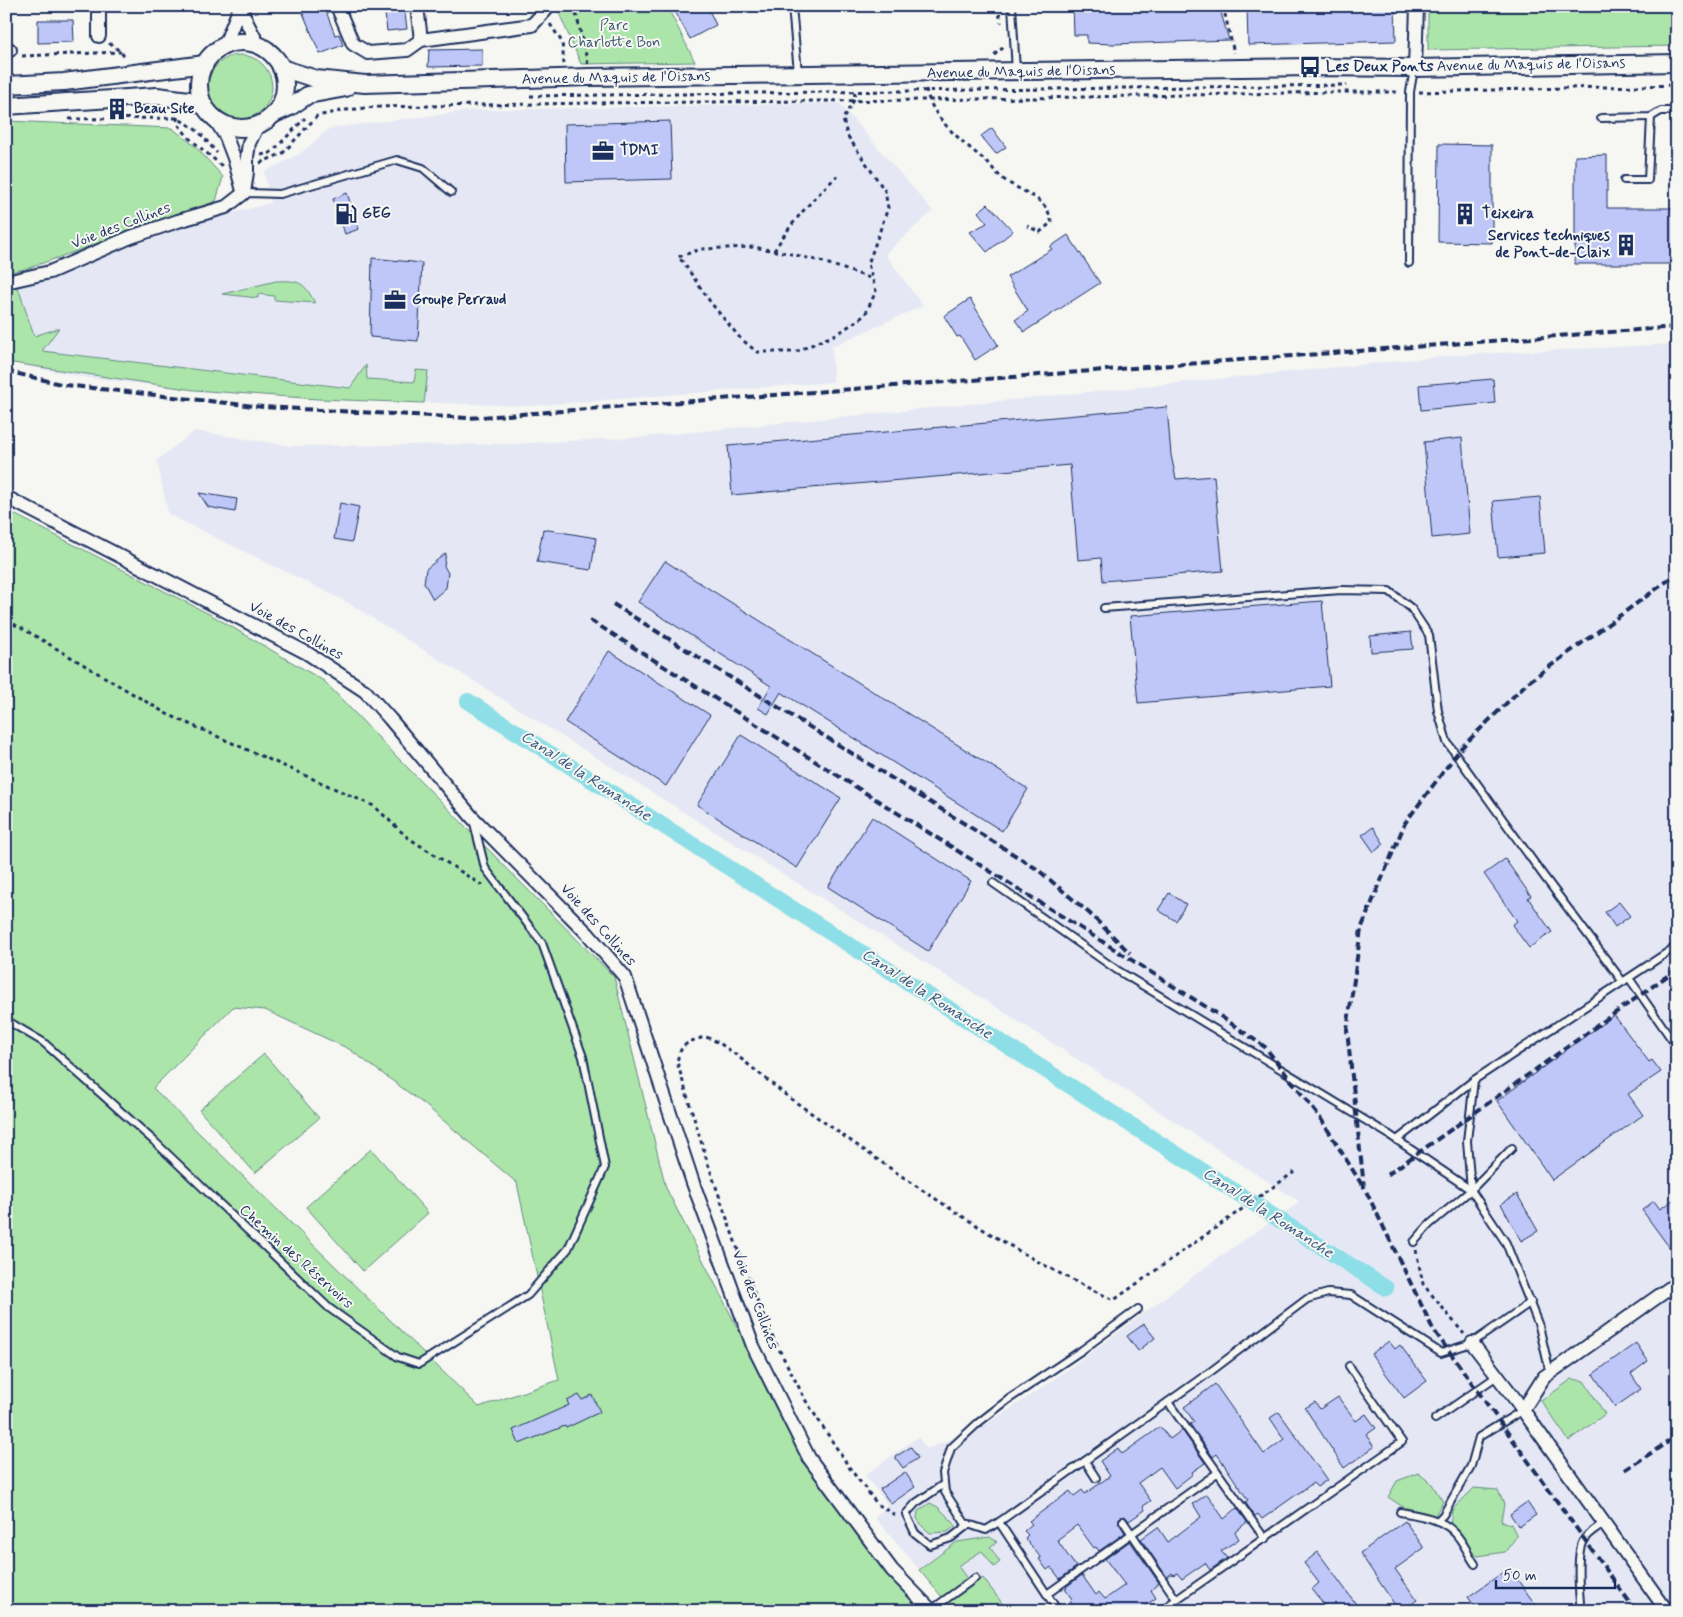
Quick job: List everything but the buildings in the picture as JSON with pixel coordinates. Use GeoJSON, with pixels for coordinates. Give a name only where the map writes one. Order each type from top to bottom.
{"type":"FeatureCollection","features":[{"type":"Feature","properties":{"kind":"street"},"geometry":{"type":"LineString","coordinates":[[99,6],[99,36]]}},
{"type":"Feature","properties":{"kind":"street"},"geometry":{"type":"LineString","coordinates":[[240,6],[259,46]]}},
{"type":"Feature","properties":{"kind":"street"},"geometry":{"type":"LineString","coordinates":[[224,47],[240,6]]}},
{"type":"Feature","properties":{"kind":"street"},"geometry":{"type":"LineString","coordinates":[[337,6],[353,44],[368,53],[408,50],[421,40],[532,25],[543,11]]}},
{"type":"Feature","properties":{"kind":"street"},"geometry":{"type":"LineString","coordinates":[[417,6],[421,40]]}},
{"type":"Feature","properties":{"kind":"street"},"geometry":{"type":"LineString","coordinates":[[1415,68],[1417,6]]}},
{"type":"Feature","properties":{"kind":"street"},"geometry":{"type":"LineString","coordinates":[[6,106],[157,96],[189,100],[209,112],[227,126],[242,128],[258,125],[267,121],[274,114],[282,100],[285,84],[281,68],[268,51],[259,46],[235,43],[224,47],[213,54],[205,64],[200,78],[199,92],[209,112],[226,137],[234,158],[241,166]]}},
{"type":"Feature","properties":{"kind":"street","name":"Avenue du Maquis de l'Oisans"},"geometry":{"type":"LineString","coordinates":[[281,68],[316,79],[365,84],[798,68],[854,74],[1677,63]]}},
{"type":"Feature","properties":{"kind":"street"},"geometry":{"type":"LineString","coordinates":[[6,85],[123,76],[205,64]]}},
{"type":"Feature","properties":{"kind":"street","name":"Avenue du Maquis de l'Oisans"},"geometry":{"type":"LineString","coordinates":[[274,114],[290,108],[308,95],[365,84]]}},
{"type":"Feature","properties":{"kind":"street"},"geometry":{"type":"LineString","coordinates":[[244,193],[241,166],[258,125]]}},
{"type":"Feature","properties":{"kind":"street","name":"Voie des Collines"},"geometry":{"type":"LineString","coordinates":[[6,282],[50,272],[131,237],[226,207],[244,193]]}},
{"type":"Feature","properties":{"kind":"street","name":"Voie des Collines"},"geometry":{"type":"LineString","coordinates":[[6,497],[307,652],[365,691],[472,817],[588,934],[625,978],[690,1174],[753,1346],[809,1458],[892,1570],[931,1610]]}},
{"type":"Feature","properties":{"kind":"street"},"geometry":{"type":"LineString","coordinates":[[1523,1410],[1544,1377],[1677,1283]]}},
{"type":"Feature","properties":{"kind":"street"},"geometry":{"type":"LineString","coordinates":[[1472,1344],[1523,1410],[1667,1611]]}},
{"type":"Feature","properties":{"kind":"lane"},"geometry":{"type":"LineString","coordinates":[[792,6],[798,68]]}},
{"type":"Feature","properties":{"kind":"lane"},"geometry":{"type":"LineString","coordinates":[[1012,6],[1016,72]]}},
{"type":"Feature","properties":{"kind":"lane"},"geometry":{"type":"LineString","coordinates":[[1409,264],[1410,92],[1415,68]]}},
{"type":"Feature","properties":{"kind":"lane"},"geometry":{"type":"LineString","coordinates":[[1601,118],[1651,117],[1661,111],[1677,111]]}},
{"type":"Feature","properties":{"kind":"lane"},"geometry":{"type":"LineString","coordinates":[[1624,180],[1648,180],[1651,117]]}},
{"type":"Feature","properties":{"kind":"lane"},"geometry":{"type":"LineString","coordinates":[[244,193],[280,194],[397,160],[423,168],[451,192]]}},
{"type":"Feature","properties":{"kind":"lane"},"geometry":{"type":"LineString","coordinates":[[1104,608],[1341,590],[1389,591],[1412,608],[1429,635],[1438,711],[1447,742],[1543,875],[1677,1047]]}},
{"type":"Feature","properties":{"kind":"lane","name":"Chemin des Réservoirs"},"geometry":{"type":"LineString","coordinates":[[6,1020],[43,1042],[154,1141],[329,1308],[398,1356],[419,1364],[528,1295],[568,1249],[605,1166],[583,1057],[542,943],[485,868],[472,817]]}},
{"type":"Feature","properties":{"kind":"lane"},"geometry":{"type":"LineString","coordinates":[[993,883],[1117,970],[1397,1140],[1471,1190],[1506,1243],[1531,1302],[1539,1326],[1550,1373]]}},
{"type":"Feature","properties":{"kind":"lane"},"geometry":{"type":"LineString","coordinates":[[1397,1140],[1474,1080],[1677,946]]}},
{"type":"Feature","properties":{"kind":"lane"},"geometry":{"type":"LineString","coordinates":[[1471,1190],[1466,1141],[1474,1080]]}},
{"type":"Feature","properties":{"kind":"lane"},"geometry":{"type":"LineString","coordinates":[[1414,1242],[1429,1225],[1471,1190],[1512,1148]]}},
{"type":"Feature","properties":{"kind":"lane"},"geometry":{"type":"LineString","coordinates":[[1138,1309],[1082,1350],[1009,1399],[978,1423],[951,1448],[944,1473],[945,1492],[965,1523],[986,1530],[999,1522],[1168,1402],[1307,1299],[1328,1293],[1351,1295],[1441,1353],[1472,1344],[1531,1302]]}},
{"type":"Feature","properties":{"kind":"lane"},"geometry":{"type":"LineString","coordinates":[[1160,1611],[1402,1442],[1349,1366]]}},
{"type":"Feature","properties":{"kind":"lane"},"geometry":{"type":"LineString","coordinates":[[1436,1419],[1497,1376]]}},
{"type":"Feature","properties":{"kind":"lane"},"geometry":{"type":"LineString","coordinates":[[1168,1402],[1265,1539]]}},
{"type":"Feature","properties":{"kind":"lane"},"geometry":{"type":"LineString","coordinates":[[1437,1521],[1443,1515],[1471,1466],[1479,1437],[1523,1410]]}},
{"type":"Feature","properties":{"kind":"lane"},"geometry":{"type":"LineString","coordinates":[[1085,1461],[1096,1478]]}},
{"type":"Feature","properties":{"kind":"lane"},"geometry":{"type":"LineString","coordinates":[[1047,1594],[1217,1473]]}},
{"type":"Feature","properties":{"kind":"lane"},"geometry":{"type":"LineString","coordinates":[[944,1484],[916,1503],[906,1514],[915,1533],[930,1545],[951,1538],[969,1524]]}},
{"type":"Feature","properties":{"kind":"lane"},"geometry":{"type":"LineString","coordinates":[[1400,1512],[1415,1514],[1437,1521],[1452,1530],[1475,1564]]}},
{"type":"Feature","properties":{"kind":"lane"},"geometry":{"type":"LineString","coordinates":[[1123,1521],[1176,1599]]}},
{"type":"Feature","properties":{"kind":"lane"},"geometry":{"type":"LineString","coordinates":[[999,1522],[1058,1611]]}},
{"type":"Feature","properties":{"kind":"lane"},"geometry":{"type":"LineString","coordinates":[[1581,1611],[1579,1594],[1580,1546],[1584,1538],[1604,1523]]}},
{"type":"Feature","properties":{"kind":"lane"},"geometry":{"type":"LineString","coordinates":[[931,1610],[975,1578]]}},
{"type":"Feature","properties":{"kind":"path"},"geometry":{"type":"LineString","coordinates":[[573,6],[589,67]]}},
{"type":"Feature","properties":{"kind":"path"},"geometry":{"type":"LineString","coordinates":[[998,6],[1002,31]]}},
{"type":"Feature","properties":{"kind":"path"},"geometry":{"type":"LineString","coordinates":[[1223,6],[1235,56]]}},
{"type":"Feature","properties":{"kind":"path"},"geometry":{"type":"LineString","coordinates":[[543,11],[562,42],[564,68]]}},
{"type":"Feature","properties":{"kind":"path"},"geometry":{"type":"LineString","coordinates":[[99,36],[121,52],[128,62]]}},
{"type":"Feature","properties":{"kind":"path"},"geometry":{"type":"LineString","coordinates":[[985,73],[985,63],[1004,47],[1003,39]]}},
{"type":"Feature","properties":{"kind":"path"},"geometry":{"type":"LineString","coordinates":[[8,49],[17,57],[121,52]]}},
{"type":"Feature","properties":{"kind":"path"},"geometry":{"type":"LineString","coordinates":[[924,73],[928,100],[960,141],[984,160],[1002,179],[1046,206],[1052,222],[1040,232],[1027,226]]}},
{"type":"Feature","properties":{"kind":"path"},"geometry":{"type":"LineString","coordinates":[[854,74],[854,100],[843,119],[847,135],[885,191],[888,208],[868,264],[873,279],[876,291],[865,315],[839,333],[795,352],[757,352],[740,338],[722,317],[678,257],[701,249],[754,247],[820,261],[873,279]]}},
{"type":"Feature","properties":{"kind":"path"},"geometry":{"type":"LineString","coordinates":[[521,97],[1349,85]]}},
{"type":"Feature","properties":{"kind":"path"},"geometry":{"type":"LineString","coordinates":[[179,98],[178,124],[189,138],[221,166],[241,166],[264,162],[283,153],[317,116],[346,110],[376,107],[1410,92],[1677,85]]}},
{"type":"Feature","properties":{"kind":"path"},"geometry":{"type":"LineString","coordinates":[[281,143],[307,116]]}},
{"type":"Feature","properties":{"kind":"path"},"geometry":{"type":"LineString","coordinates":[[62,119],[177,118]]}},
{"type":"Feature","properties":{"kind":"path"},"geometry":{"type":"LineString","coordinates":[[774,251],[789,227],[813,199],[837,176]]}},
{"type":"Feature","properties":{"kind":"path"},"geometry":{"type":"LineString","coordinates":[[6,621],[167,714],[374,806],[415,843],[480,884],[499,886]]}},
{"type":"Feature","properties":{"kind":"path"},"geometry":{"type":"LineString","coordinates":[[908,1518],[895,1515],[878,1505],[851,1470],[806,1401],[770,1332],[746,1272],[707,1161],[677,1062],[679,1051],[687,1042],[705,1037],[720,1043],[779,1090],[914,1185],[1030,1258],[1114,1300],[1297,1170]]}},
{"type":"Feature","properties":{"kind":"path"},"geometry":{"type":"LineString","coordinates":[[1414,1242],[1423,1284],[1472,1344]]}},
{"type":"Feature","properties":{"kind":"shaded area"},"geometry":{"type":"Polygon","coordinates":[[[839,103],[933,211],[885,254],[923,306],[832,346],[833,382],[529,406],[318,399],[194,390],[82,377],[6,362],[6,287],[62,270],[206,220],[271,203],[264,172],[301,153],[330,128],[477,110],[839,103]]]}},
{"type":"Feature","properties":{"kind":"shaded area"},"geometry":{"type":"Polygon","coordinates":[[[1677,344],[1677,1611],[958,1611],[940,1594],[875,1518],[887,1504],[865,1475],[918,1437],[927,1449],[985,1425],[1052,1381],[1218,1258],[1300,1202],[985,1000],[345,601],[168,514],[157,460],[195,431],[291,446],[513,444],[643,437],[1457,355],[1677,344]]]}},
{"type":"Feature","properties":{"kind":"green space","name":"Parc Charlotte Bon"},"geometry":{"type":"Polygon","coordinates":[[[556,6],[667,6],[695,62],[581,64],[556,6]]]}},
{"type":"Feature","properties":{"kind":"green space"},"geometry":{"type":"Polygon","coordinates":[[[1428,6],[1677,6],[1677,46],[1428,50],[1428,6]]]}},
{"type":"Feature","properties":{"kind":"green space"},"geometry":{"type":"Polygon","coordinates":[[[240,55],[252,57],[263,64],[270,75],[272,87],[270,99],[263,110],[252,117],[240,119],[228,117],[217,110],[210,99],[208,87],[210,75],[217,64],[228,57],[240,55]]]}},
{"type":"Feature","properties":{"kind":"green space"},"geometry":{"type":"Polygon","coordinates":[[[6,121],[172,128],[196,147],[223,177],[216,201],[29,268],[6,273],[6,121]]]}},
{"type":"Feature","properties":{"kind":"green space"},"geometry":{"type":"Polygon","coordinates":[[[276,281],[291,281],[300,284],[308,291],[315,303],[274,300],[274,296],[258,294],[258,298],[222,294],[276,281]]]}},
{"type":"Feature","properties":{"kind":"green space"},"geometry":{"type":"Polygon","coordinates":[[[14,284],[19,290],[34,336],[59,328],[42,351],[350,388],[366,365],[367,379],[414,382],[416,370],[428,371],[424,403],[318,399],[194,390],[6,362],[6,287],[14,284]]]}},
{"type":"Feature","properties":{"kind":"green space"},"geometry":{"type":"Polygon","coordinates":[[[6,510],[213,616],[324,681],[614,977],[666,1188],[801,1452],[843,1515],[919,1611],[6,1611],[6,510]],[[233,1007],[153,1088],[479,1407],[559,1380],[517,1183],[424,1104],[349,1049],[265,1010],[233,1007]]]}},
{"type":"Feature","properties":{"kind":"green space"},"geometry":{"type":"Polygon","coordinates":[[[264,1054],[319,1118],[255,1173],[199,1110],[264,1054]]]}},
{"type":"Feature","properties":{"kind":"green space"},"geometry":{"type":"Polygon","coordinates":[[[371,1149],[428,1213],[363,1271],[306,1207],[371,1149]]]}},
{"type":"Feature","properties":{"kind":"green space"},"geometry":{"type":"Polygon","coordinates":[[[1572,1379],[1584,1381],[1605,1414],[1569,1441],[1541,1401],[1572,1379]]]}},
{"type":"Feature","properties":{"kind":"green space"},"geometry":{"type":"Polygon","coordinates":[[[1418,1473],[1432,1484],[1443,1502],[1435,1515],[1403,1507],[1388,1497],[1397,1481],[1418,1473]]]}},
{"type":"Feature","properties":{"kind":"green space"},"geometry":{"type":"Polygon","coordinates":[[[1474,1488],[1498,1490],[1504,1504],[1501,1521],[1511,1524],[1517,1536],[1505,1552],[1478,1556],[1449,1534],[1452,1510],[1474,1488]]]}},
{"type":"Feature","properties":{"kind":"green space"},"geometry":{"type":"Polygon","coordinates":[[[930,1503],[938,1507],[956,1525],[948,1532],[930,1533],[917,1518],[918,1511],[930,1503]]]}},
{"type":"Feature","properties":{"kind":"green space"},"geometry":{"type":"Polygon","coordinates":[[[990,1537],[997,1542],[990,1547],[1000,1562],[994,1567],[982,1551],[980,1552],[958,1566],[968,1580],[942,1597],[919,1570],[957,1542],[990,1537]]]}},
{"type":"Feature","properties":{"kind":"green space"},"geometry":{"type":"Polygon","coordinates":[[[983,1578],[1008,1611],[957,1611],[948,1603],[983,1578]]]}},
{"type":"Feature","properties":{"kind":"waterway","name":"Canal de la Romanche"},"geometry":{"type":"LineString","coordinates":[[468,701],[1386,1288]]}},
{"type":"Feature","properties":{"kind":"railway"},"geometry":{"type":"LineString","coordinates":[[6,371],[65,385],[263,407],[468,418],[1677,327]]}},
{"type":"Feature","properties":{"kind":"railway"},"geometry":{"type":"LineString","coordinates":[[1636,1611],[1433,1329],[1364,1187],[1347,1030],[1361,929],[1405,823],[1461,748],[1527,683],[1677,574]]}},
{"type":"Feature","properties":{"kind":"railway"},"geometry":{"type":"LineString","coordinates":[[613,604],[1037,869],[1089,913],[1130,953]]}},
{"type":"Feature","properties":{"kind":"railway"},"geometry":{"type":"LineString","coordinates":[[590,620],[1216,1013],[1265,1047],[1321,1119],[1362,1185]]}},
{"type":"Feature","properties":{"kind":"railway"},"geometry":{"type":"LineString","coordinates":[[1387,1175],[1677,969]]}},
{"type":"Feature","properties":{"kind":"railway"},"geometry":{"type":"LineString","coordinates":[[1625,1470],[1677,1436]]}},
{"type":"Feature","properties":{"kind":"place","name":"Les Deux Ponts"},"geometry":{"type":"Point","coordinates":[1310,67]}},
{"type":"Feature","properties":{"kind":"place","name":"Beau Site"},"geometry":{"type":"Point","coordinates":[117,109]}},
{"type":"Feature","properties":{"kind":"place","name":"TDMI"},"geometry":{"type":"Point","coordinates":[603,151]}},
{"type":"Feature","properties":{"kind":"place","name":"GEG"},"geometry":{"type":"Point","coordinates":[346,214]}},
{"type":"Feature","properties":{"kind":"place","name":"Teixeira"},"geometry":{"type":"Point","coordinates":[1465,214]}},
{"type":"Feature","properties":{"kind":"place","name":"Services techniques de Pont-de-Claix"},"geometry":{"type":"Point","coordinates":[1626,245]}},
{"type":"Feature","properties":{"kind":"place","name":"Groupe Perraud"},"geometry":{"type":"Point","coordinates":[395,300]}}]}
